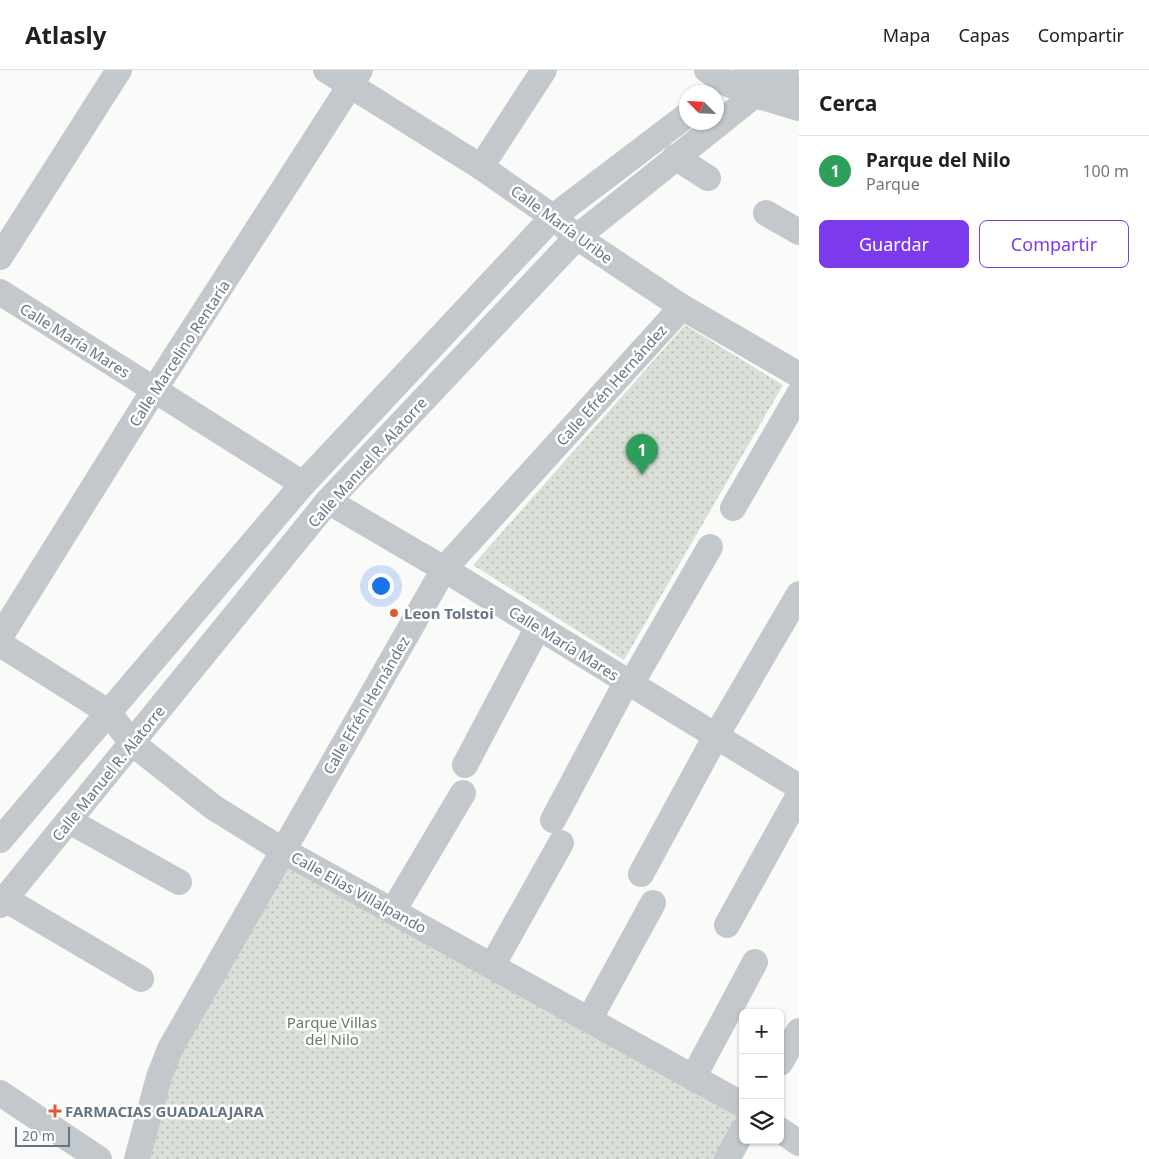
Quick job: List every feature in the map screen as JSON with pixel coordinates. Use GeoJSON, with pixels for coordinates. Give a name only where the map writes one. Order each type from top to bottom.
{"type":"FeatureCollection","features":[{"type":"Feature","properties":{"kind":"street"},"geometry":{"type":"LineString","coordinates":[[0,257],[119,70]]}},
{"type":"Feature","properties":{"kind":"street","name":"Calle María Uribe"},"geometry":{"type":"LineString","coordinates":[[326,70],[355,78],[553,217],[577,237],[682,307],[799,375]]}},
{"type":"Feature","properties":{"kind":"street"},"geometry":{"type":"LineString","coordinates":[[481,167],[544,70]]}},
{"type":"Feature","properties":{"kind":"street"},"geometry":{"type":"LineString","coordinates":[[731,76],[799,88]]}},
{"type":"Feature","properties":{"kind":"street","name":"Calle Marcelino Rentaría"},"geometry":{"type":"LineString","coordinates":[[0,638],[154,390],[355,78]]}},
{"type":"Feature","properties":{"kind":"street"},"geometry":{"type":"LineString","coordinates":[[771,82],[799,108]]}},
{"type":"Feature","properties":{"kind":"street","name":"Calle Manuel R. Alatorre"},"geometry":{"type":"LineString","coordinates":[[3,902],[328,501],[577,237],[674,157],[771,82]]}},
{"type":"Feature","properties":{"kind":"street","name":"Calle Manuel R. Alatorre"},"geometry":{"type":"LineString","coordinates":[[0,840],[303,484],[553,217],[679,121]]}},
{"type":"Feature","properties":{"kind":"street"},"geometry":{"type":"LineString","coordinates":[[674,157],[708,178]]}},
{"type":"Feature","properties":{"kind":"street"},"geometry":{"type":"LineString","coordinates":[[766,213],[799,232]]}},
{"type":"Feature","properties":{"kind":"street","name":"Calle María Mares"},"geometry":{"type":"LineString","coordinates":[[0,292],[303,484]]}},
{"type":"Feature","properties":{"kind":"street","name":"Calle Efrén Hernández"},"geometry":{"type":"LineString","coordinates":[[137,1159],[164,1061],[282,850],[444,569],[682,307]]}},
{"type":"Feature","properties":{"kind":"street"},"geometry":{"type":"LineString","coordinates":[[733,508],[799,394]]}},
{"type":"Feature","properties":{"kind":"street","name":"Calle María Mares"},"geometry":{"type":"LineString","coordinates":[[328,501],[444,569],[799,787]]}},
{"type":"Feature","properties":{"kind":"street"},"geometry":{"type":"LineString","coordinates":[[492,966],[629,683],[710,547]]}},
{"type":"Feature","properties":{"kind":"street"},"geometry":{"type":"LineString","coordinates":[[641,874],[716,736],[799,594]]}},
{"type":"Feature","properties":{"kind":"street"},"geometry":{"type":"LineString","coordinates":[[465,765],[538,627]]}},
{"type":"Feature","properties":{"kind":"street","name":"Calle Elías Villalpando"},"geometry":{"type":"LineString","coordinates":[[0,644],[108,712],[132,743],[213,807],[282,850],[739,1103]]}},
{"type":"Feature","properties":{"kind":"street"},"geometry":{"type":"LineString","coordinates":[[393,911],[463,793]]}},
{"type":"Feature","properties":{"kind":"street"},"geometry":{"type":"LineString","coordinates":[[727,925],[799,796]]}},
{"type":"Feature","properties":{"kind":"street"},"geometry":{"type":"LineString","coordinates":[[69,821],[179,882]]}},
{"type":"Feature","properties":{"kind":"street"},"geometry":{"type":"LineString","coordinates":[[3,902],[141,979]]}},
{"type":"Feature","properties":{"kind":"street"},"geometry":{"type":"LineString","coordinates":[[589,1020],[653,903]]}},
{"type":"Feature","properties":{"kind":"street"},"geometry":{"type":"LineString","coordinates":[[693,1078],[755,962]]}},
{"type":"Feature","properties":{"kind":"street"},"geometry":{"type":"LineString","coordinates":[[784,1056],[799,1030]]}},
{"type":"Feature","properties":{"kind":"street"},"geometry":{"type":"LineString","coordinates":[[0,1093],[99,1159]]}},
{"type":"Feature","properties":{"kind":"street"},"geometry":{"type":"LineString","coordinates":[[784,1133],[799,1144]]}},
{"type":"Feature","properties":{"kind":"street"},"geometry":{"type":"LineString","coordinates":[[727,1159],[739,1137]]}},
{"type":"Feature","properties":{"kind":"green space"},"geometry":{"type":"Polygon","coordinates":[[[685,325],[783,385],[624,660],[473,565],[685,325]]]}},
{"type":"Feature","properties":{"kind":"green space","name":"Parque Villas del Nilo"},"geometry":{"type":"Polygon","coordinates":[[[284,855],[739,1118],[717,1159],[143,1159],[164,1066],[284,855]]]}},
{"type":"Feature","properties":{"kind":"place","name":"Parque del Nilo"},"geometry":{"type":"Point","coordinates":[642,475]}},
{"type":"Feature","properties":{"kind":"place","name":"Leon Tolstoi"},"geometry":{"type":"Point","coordinates":[394,613]}},
{"type":"Feature","properties":{"kind":"place","name":"FARMACIAS GUADALAJARA"},"geometry":{"type":"Point","coordinates":[55,1111]}}]}
